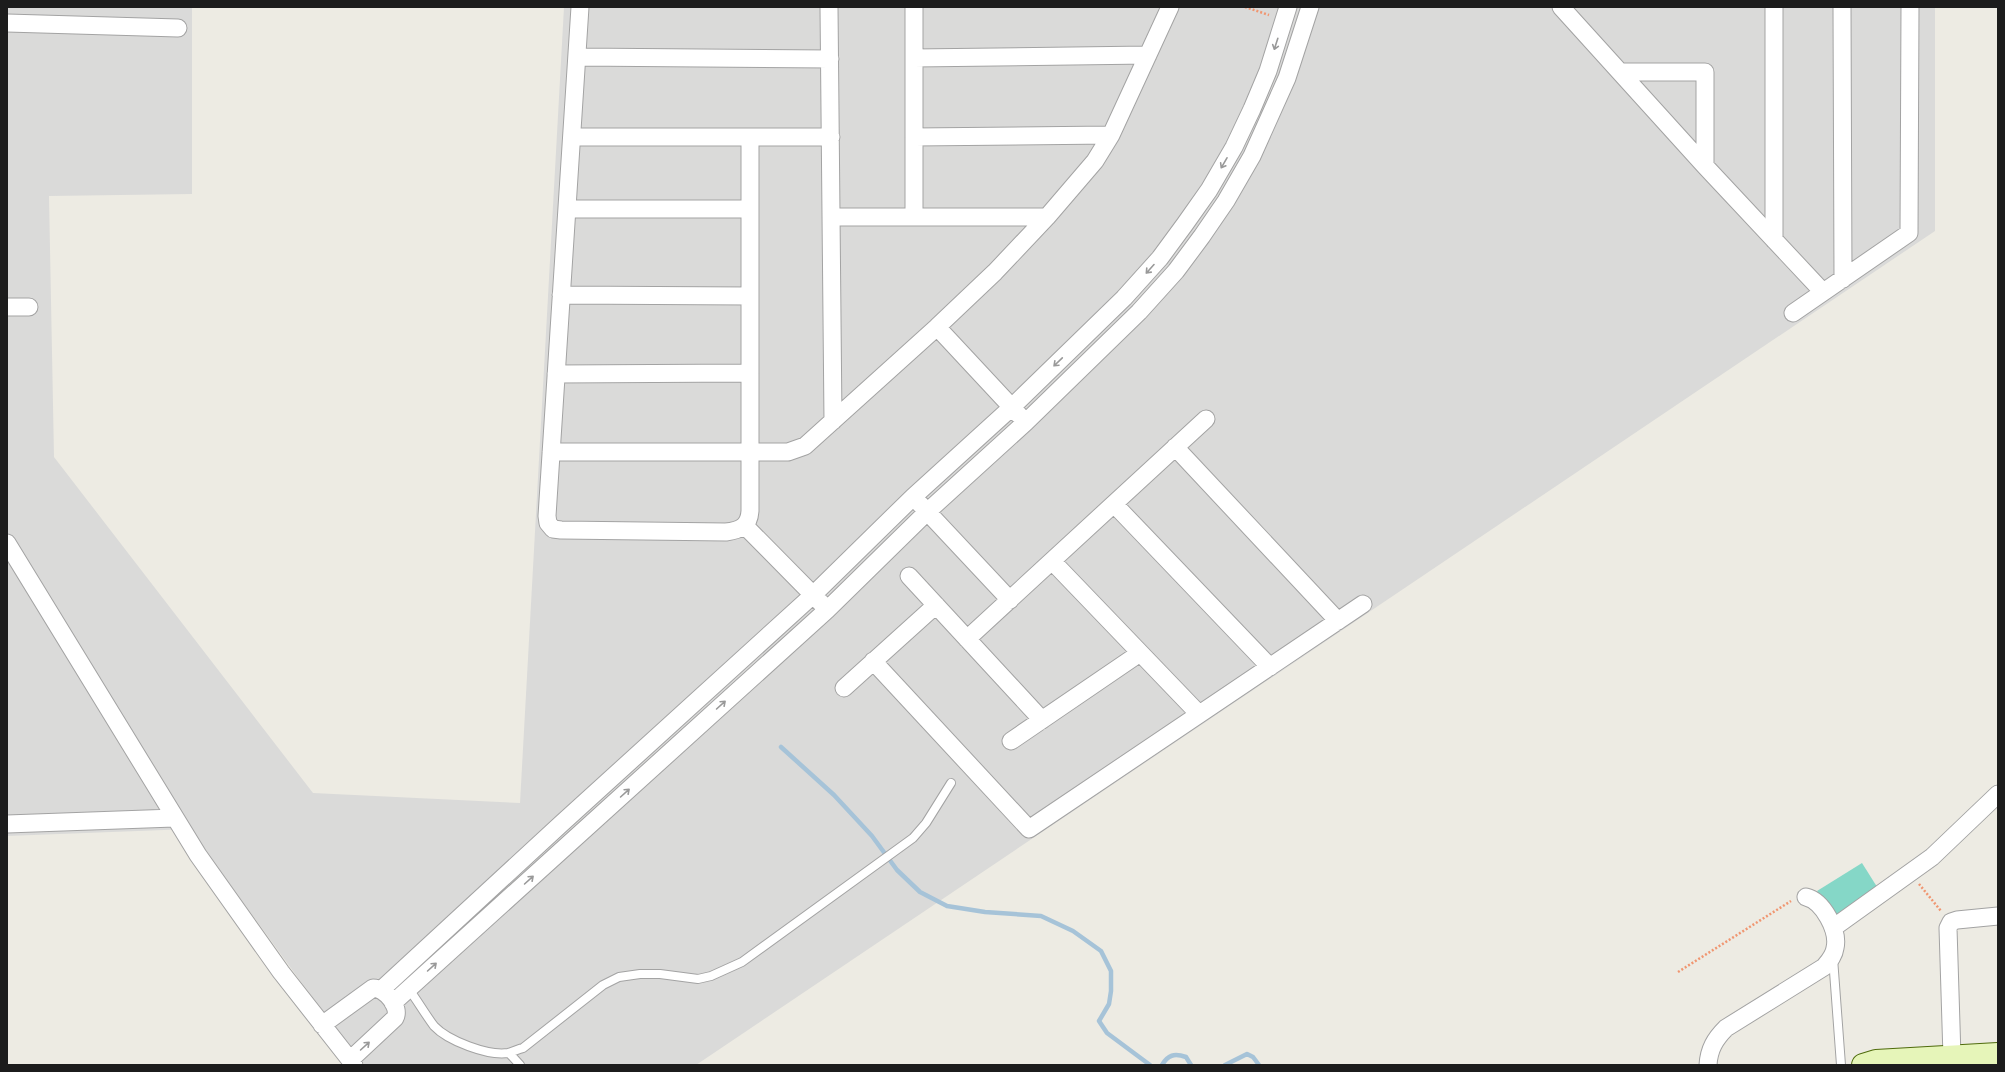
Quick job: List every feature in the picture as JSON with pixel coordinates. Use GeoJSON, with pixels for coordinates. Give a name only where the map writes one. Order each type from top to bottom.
{"type":"FeatureCollection","features":[{"type":"Feature","properties":{"kind":"street"},"geometry":{"type":"LineString","coordinates":[[580,7],[560,295],[551,452],[548,523],[553,529],[726,532],[740,529],[748,522],[750,511],[750,137]]}},
{"type":"Feature","properties":{"kind":"street"},"geometry":{"type":"LineString","coordinates":[[829,7],[833,421]]}},
{"type":"Feature","properties":{"kind":"street"},"geometry":{"type":"LineString","coordinates":[[914,7],[914,217]]}},
{"type":"Feature","properties":{"kind":"street"},"geometry":{"type":"LineString","coordinates":[[551,452],[750,452],[794,450],[808,443],[937,327],[995,272],[1048,217],[1095,161],[1111,135],[1170,7]]}},
{"type":"Feature","properties":{"kind":"street"},"geometry":{"type":"LineString","coordinates":[[393,1003],[827,610],[927,512],[1026,422],[1139,312],[1176,271],[1226,201],[1252,156],[1271,117],[1287,78],[1310,7]]}},
{"type":"Feature","properties":{"kind":"street"},"geometry":{"type":"LineString","coordinates":[[1561,7],[1705,166],[1823,292]]}},
{"type":"Feature","properties":{"kind":"street"},"geometry":{"type":"LineString","coordinates":[[1774,7],[1774,240]]}},
{"type":"Feature","properties":{"kind":"street"},"geometry":{"type":"LineString","coordinates":[[1842,7],[1843,279]]}},
{"type":"Feature","properties":{"kind":"street"},"geometry":{"type":"LineString","coordinates":[[1793,313],[1909,233],[1910,7]]}},
{"type":"Feature","properties":{"kind":"street"},"geometry":{"type":"LineString","coordinates":[[381,990],[813,595],[914,497],[1012,407],[1129,292],[1160,258],[1209,190],[1234,147],[1268,71],[1286,14],[1304,27]]}},
{"type":"Feature","properties":{"kind":"street"},"geometry":{"type":"LineString","coordinates":[[7,22],[178,28]]}},
{"type":"Feature","properties":{"kind":"street"},"geometry":{"type":"LineString","coordinates":[[914,58],[1148,55]]}},
{"type":"Feature","properties":{"kind":"street"},"geometry":{"type":"LineString","coordinates":[[577,57],[830,59]]}},
{"type":"Feature","properties":{"kind":"street"},"geometry":{"type":"LineString","coordinates":[[1620,72],[1705,72],[1705,166]]}},
{"type":"Feature","properties":{"kind":"street"},"geometry":{"type":"LineString","coordinates":[[914,137],[1111,135]]}},
{"type":"Feature","properties":{"kind":"street"},"geometry":{"type":"LineString","coordinates":[[572,137],[831,137]]}},
{"type":"Feature","properties":{"kind":"street"},"geometry":{"type":"LineString","coordinates":[[1209,190],[1226,201]]}},
{"type":"Feature","properties":{"kind":"street"},"geometry":{"type":"LineString","coordinates":[[567,208],[750,209]]}},
{"type":"Feature","properties":{"kind":"street"},"geometry":{"type":"LineString","coordinates":[[831,217],[1048,217]]}},
{"type":"Feature","properties":{"kind":"street"},"geometry":{"type":"LineString","coordinates":[[560,295],[750,296]]}},
{"type":"Feature","properties":{"kind":"street"},"geometry":{"type":"LineString","coordinates":[[7,307],[29,307]]}},
{"type":"Feature","properties":{"kind":"street"},"geometry":{"type":"LineString","coordinates":[[937,327],[1026,422]]}},
{"type":"Feature","properties":{"kind":"street"},"geometry":{"type":"LineString","coordinates":[[556,374],[750,373]]}},
{"type":"Feature","properties":{"kind":"street"},"geometry":{"type":"LineString","coordinates":[[967,639],[1206,419]]}},
{"type":"Feature","properties":{"kind":"street"},"geometry":{"type":"LineString","coordinates":[[1175,447],[1338,621]]}},
{"type":"Feature","properties":{"kind":"street"},"geometry":{"type":"LineString","coordinates":[[914,497],[1010,600]]}},
{"type":"Feature","properties":{"kind":"street"},"geometry":{"type":"LineString","coordinates":[[1114,504],[1270,667]]}},
{"type":"Feature","properties":{"kind":"street"},"geometry":{"type":"LineString","coordinates":[[745,526],[827,610]]}},
{"type":"Feature","properties":{"kind":"street"},"geometry":{"type":"LineString","coordinates":[[7,543],[198,855],[241,917],[322,1025],[352,1062],[395,1018],[396,1011],[393,1003],[381,990],[376,988],[370,989],[322,1025]]}},
{"type":"Feature","properties":{"kind":"street"},"geometry":{"type":"LineString","coordinates":[[1052,561],[1200,714]]}},
{"type":"Feature","properties":{"kind":"street"},"geometry":{"type":"LineString","coordinates":[[909,576],[1042,720]]}},
{"type":"Feature","properties":{"kind":"street"},"geometry":{"type":"LineString","coordinates":[[873,661],[1029,829],[1363,604]]}},
{"type":"Feature","properties":{"kind":"street"},"geometry":{"type":"LineString","coordinates":[[844,688],[936,605]]}},
{"type":"Feature","properties":{"kind":"street"},"geometry":{"type":"LineString","coordinates":[[1011,741],[1140,653]]}},
{"type":"Feature","properties":{"kind":"street"},"geometry":{"type":"LineString","coordinates":[[1833,928],[1910,875],[1932,857],[1998,794]]}},
{"type":"Feature","properties":{"kind":"street"},"geometry":{"type":"LineString","coordinates":[[7,824],[174,818]]}},
{"type":"Feature","properties":{"kind":"street"},"geometry":{"type":"LineString","coordinates":[[1708,1065],[1708,1054],[1715,1039],[1726,1028],[1824,967],[1833,955],[1836,937],[1833,928],[1818,903],[1813,899],[1806,897]]}},
{"type":"Feature","properties":{"kind":"street"},"geometry":{"type":"LineString","coordinates":[[1945,1060],[1948,928],[1951,922],[1957,920],[1998,916]]}},
{"type":"Feature","properties":{"kind":"street"},"geometry":{"type":"LineString","coordinates":[[1863,1065],[1876,1061],[1945,1060],[1998,1054]]}},
{"type":"Feature","properties":{"kind":"lane"},"geometry":{"type":"LineString","coordinates":[[398,975],[434,1026],[444,1035],[475,1049],[498,1053],[509,1053],[523,1048],[603,985],[619,978],[640,974],[660,974],[698,979],[711,976],[742,962],[914,838],[926,823],[951,783]]}},
{"type":"Feature","properties":{"kind":"lane"},"geometry":{"type":"LineString","coordinates":[[1833,955],[1841,1065]]}},
{"type":"Feature","properties":{"kind":"lane"},"geometry":{"type":"LineString","coordinates":[[509,1053],[520,1065]]}},
{"type":"Feature","properties":{"kind":"path"},"geometry":{"type":"LineString","coordinates":[[1245,7],[1286,14]]}},
{"type":"Feature","properties":{"kind":"path"},"geometry":{"type":"LineString","coordinates":[[1910,875],[1951,922]]}},
{"type":"Feature","properties":{"kind":"path"},"geometry":{"type":"LineString","coordinates":[[1678,972],[1790,902],[1806,897]]}},
{"type":"Feature","properties":{"kind":"shaded area"},"geometry":{"type":"Polygon","coordinates":[[[7,7],[192,7],[192,194],[49,196],[54,457],[313,793],[520,803],[564,7],[1935,7],[1935,231],[696,1065],[365,1065],[301,982],[190,829],[7,836],[7,7]]]}},
{"type":"Feature","properties":{"kind":"shaded area"},"geometry":{"type":"Polygon","coordinates":[[[1862,863],[1879,890],[1834,918],[1817,891],[1862,863]]]}},
{"type":"Feature","properties":{"kind":"waterway"},"geometry":{"type":"LineString","coordinates":[[781,747],[834,795],[872,836],[897,870],[920,892],[947,906],[985,912],[1041,916],[1073,931],[1101,951],[1111,971],[1111,991],[1109,1004],[1099,1021],[1107,1033],[1150,1065]]}},
{"type":"Feature","properties":{"kind":"waterway"},"geometry":{"type":"LineString","coordinates":[[1225,1065],[1247,1054],[1253,1057],[1259,1065]]}},
{"type":"Feature","properties":{"kind":"waterway"},"geometry":{"type":"LineString","coordinates":[[1162,1065],[1169,1057],[1175,1055],[1186,1057],[1191,1065]]}}]}
